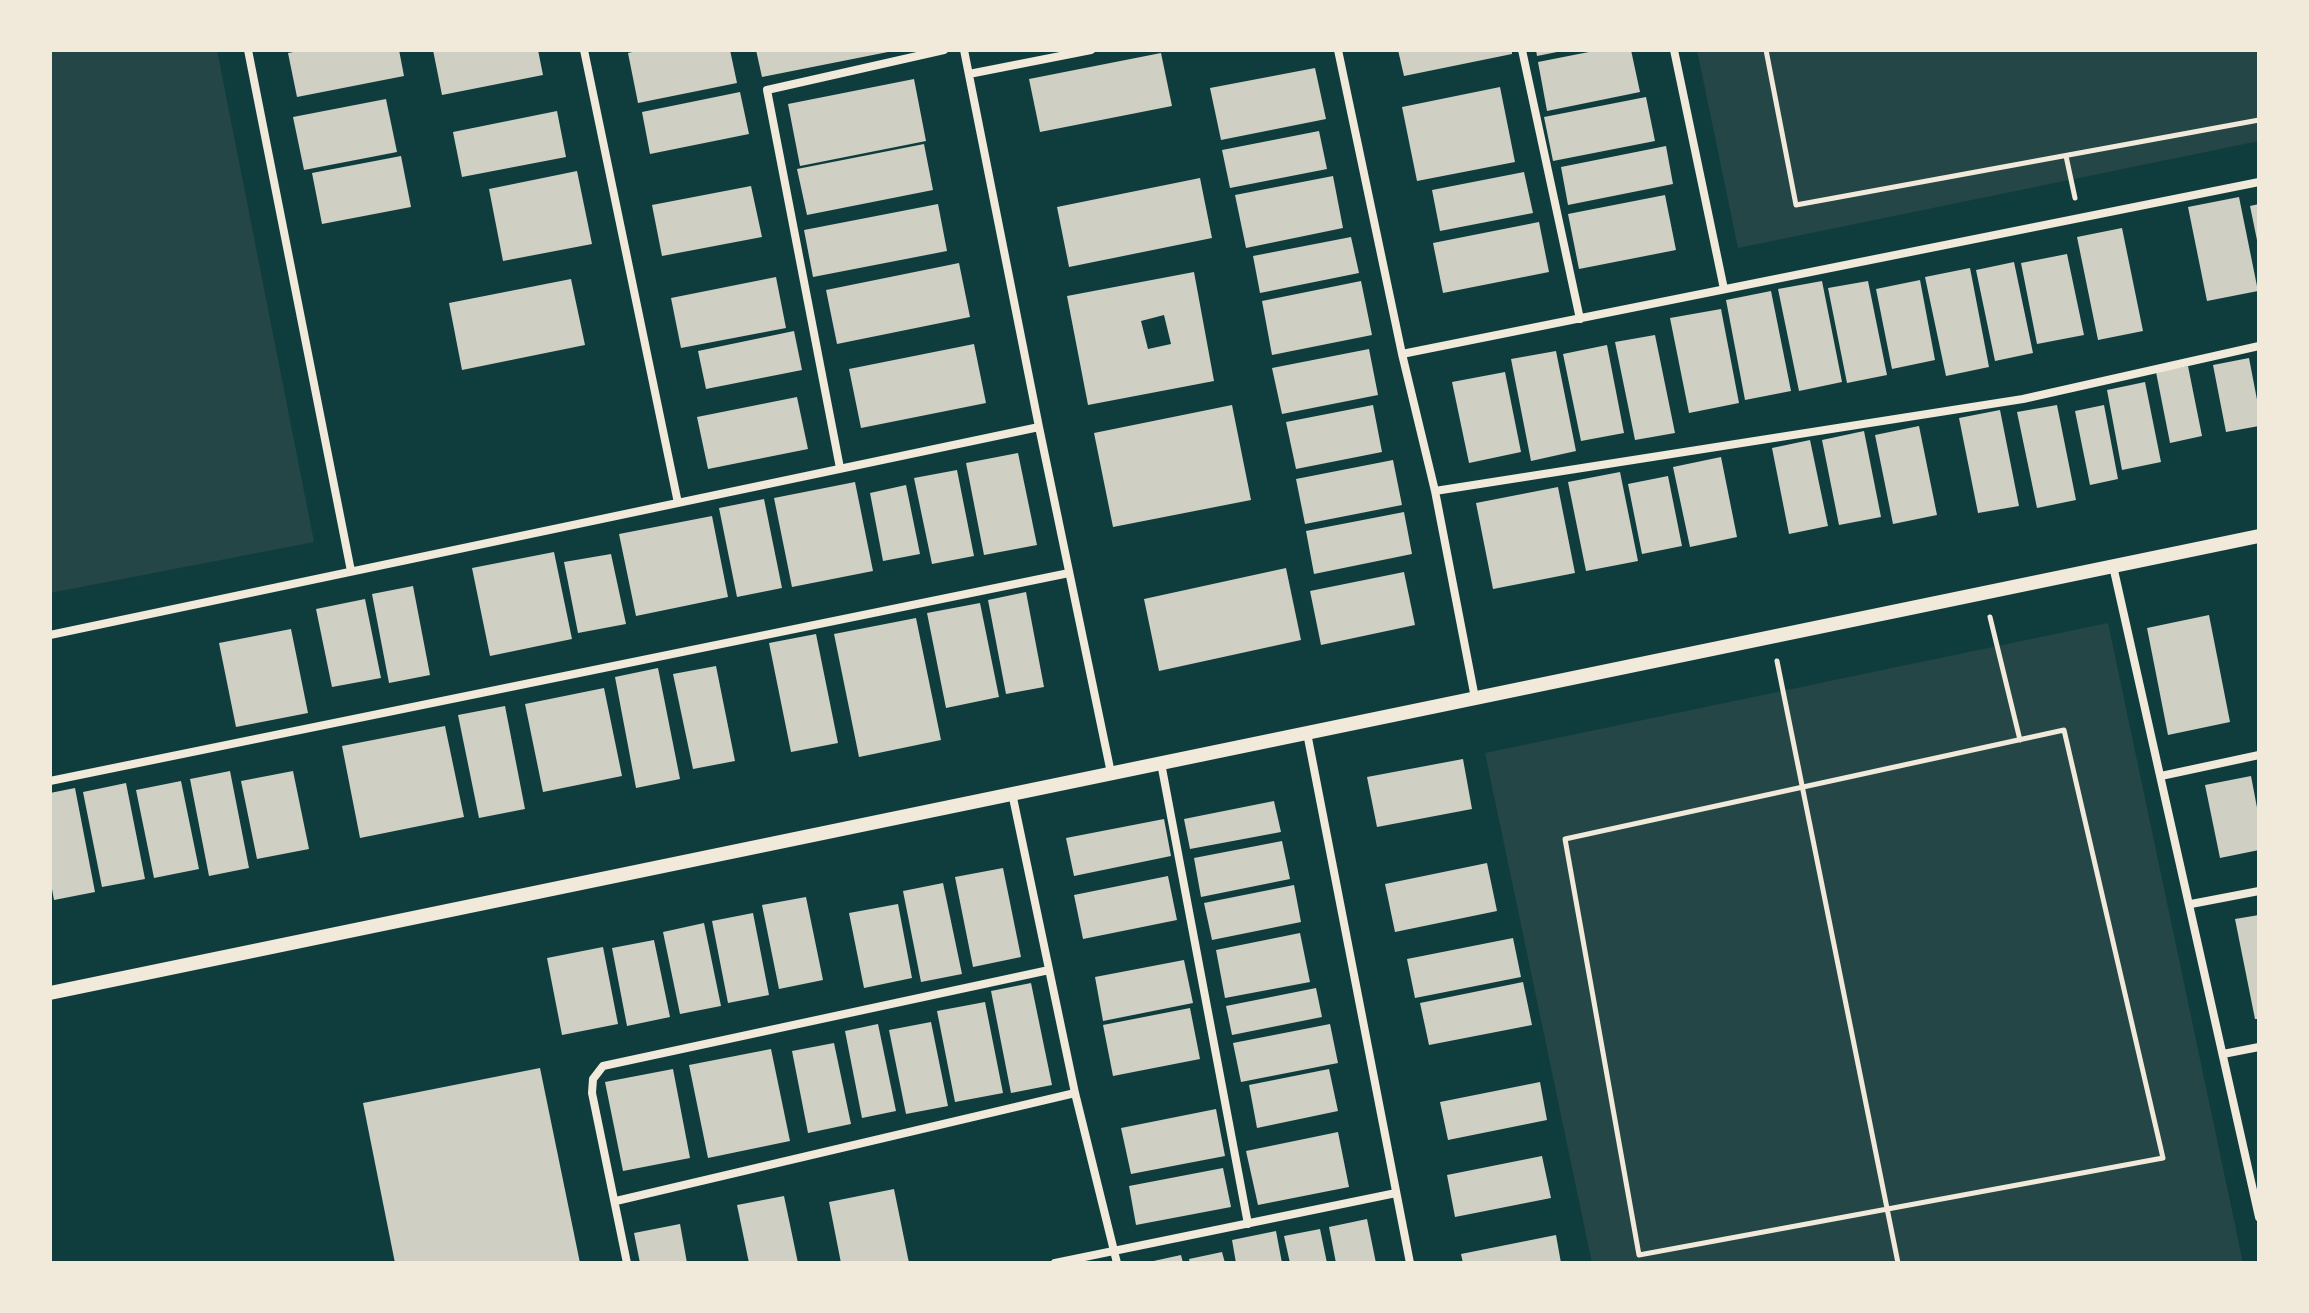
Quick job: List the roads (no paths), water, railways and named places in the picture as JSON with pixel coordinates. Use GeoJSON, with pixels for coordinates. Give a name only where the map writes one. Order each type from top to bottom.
{"type":"FeatureCollection","features":[{"type":"Feature","properties":{"kind":"street"},"geometry":{"type":"LineString","coordinates":[[248,50],[351,571]]}},
{"type":"Feature","properties":{"kind":"street"},"geometry":{"type":"LineString","coordinates":[[584,50],[678,503]]}},
{"type":"Feature","properties":{"kind":"street"},"geometry":{"type":"LineString","coordinates":[[840,468],[767,90],[944,50]]}},
{"type":"Feature","properties":{"kind":"street"},"geometry":{"type":"LineString","coordinates":[[964,50],[1111,773]]}},
{"type":"Feature","properties":{"kind":"street"},"geometry":{"type":"LineString","coordinates":[[969,74],[1091,50]]}},
{"type":"Feature","properties":{"kind":"street"},"geometry":{"type":"LineString","coordinates":[[1338,50],[1402,354],[1435,491],[1475,698]]}},
{"type":"Feature","properties":{"kind":"street"},"geometry":{"type":"LineString","coordinates":[[1522,50],[1580,319]]}},
{"type":"Feature","properties":{"kind":"street"},"geometry":{"type":"LineString","coordinates":[[1674,50],[1724,289]]}},
{"type":"Feature","properties":{"kind":"street"},"geometry":{"type":"LineString","coordinates":[[1402,354],[2259,182]]}},
{"type":"Feature","properties":{"kind":"street"},"geometry":{"type":"LineString","coordinates":[[1435,491],[2023,399],[2259,346]]}},
{"type":"Feature","properties":{"kind":"street"},"geometry":{"type":"LineString","coordinates":[[50,635],[1039,427]]}},
{"type":"Feature","properties":{"kind":"street"},"geometry":{"type":"LineString","coordinates":[[50,993],[2259,536]]}},
{"type":"Feature","properties":{"kind":"street"},"geometry":{"type":"LineString","coordinates":[[2113,566],[2259,1217]]}},
{"type":"Feature","properties":{"kind":"street"},"geometry":{"type":"LineString","coordinates":[[50,781],[1069,573]]}},
{"type":"Feature","properties":{"kind":"street"},"geometry":{"type":"LineString","coordinates":[[1307,733],[1410,1263]]}},
{"type":"Feature","properties":{"kind":"street"},"geometry":{"type":"LineString","coordinates":[[2161,776],[2259,755]]}},
{"type":"Feature","properties":{"kind":"street"},"geometry":{"type":"LineString","coordinates":[[1161,763],[1248,1224]]}},
{"type":"Feature","properties":{"kind":"street"},"geometry":{"type":"LineString","coordinates":[[1012,793],[1075,1093],[1117,1263]]}},
{"type":"Feature","properties":{"kind":"street"},"geometry":{"type":"LineString","coordinates":[[2191,904],[2259,891]]}},
{"type":"Feature","properties":{"kind":"street"},"geometry":{"type":"LineString","coordinates":[[627,1263],[592,1093],[593,1079],[603,1066],[1049,970]]}},
{"type":"Feature","properties":{"kind":"street"},"geometry":{"type":"LineString","coordinates":[[2223,1054],[2259,1047]]}},
{"type":"Feature","properties":{"kind":"street"},"geometry":{"type":"LineString","coordinates":[[616,1201],[1075,1093]]}},
{"type":"Feature","properties":{"kind":"street"},"geometry":{"type":"LineString","coordinates":[[1055,1263],[1396,1193]]}}]}
